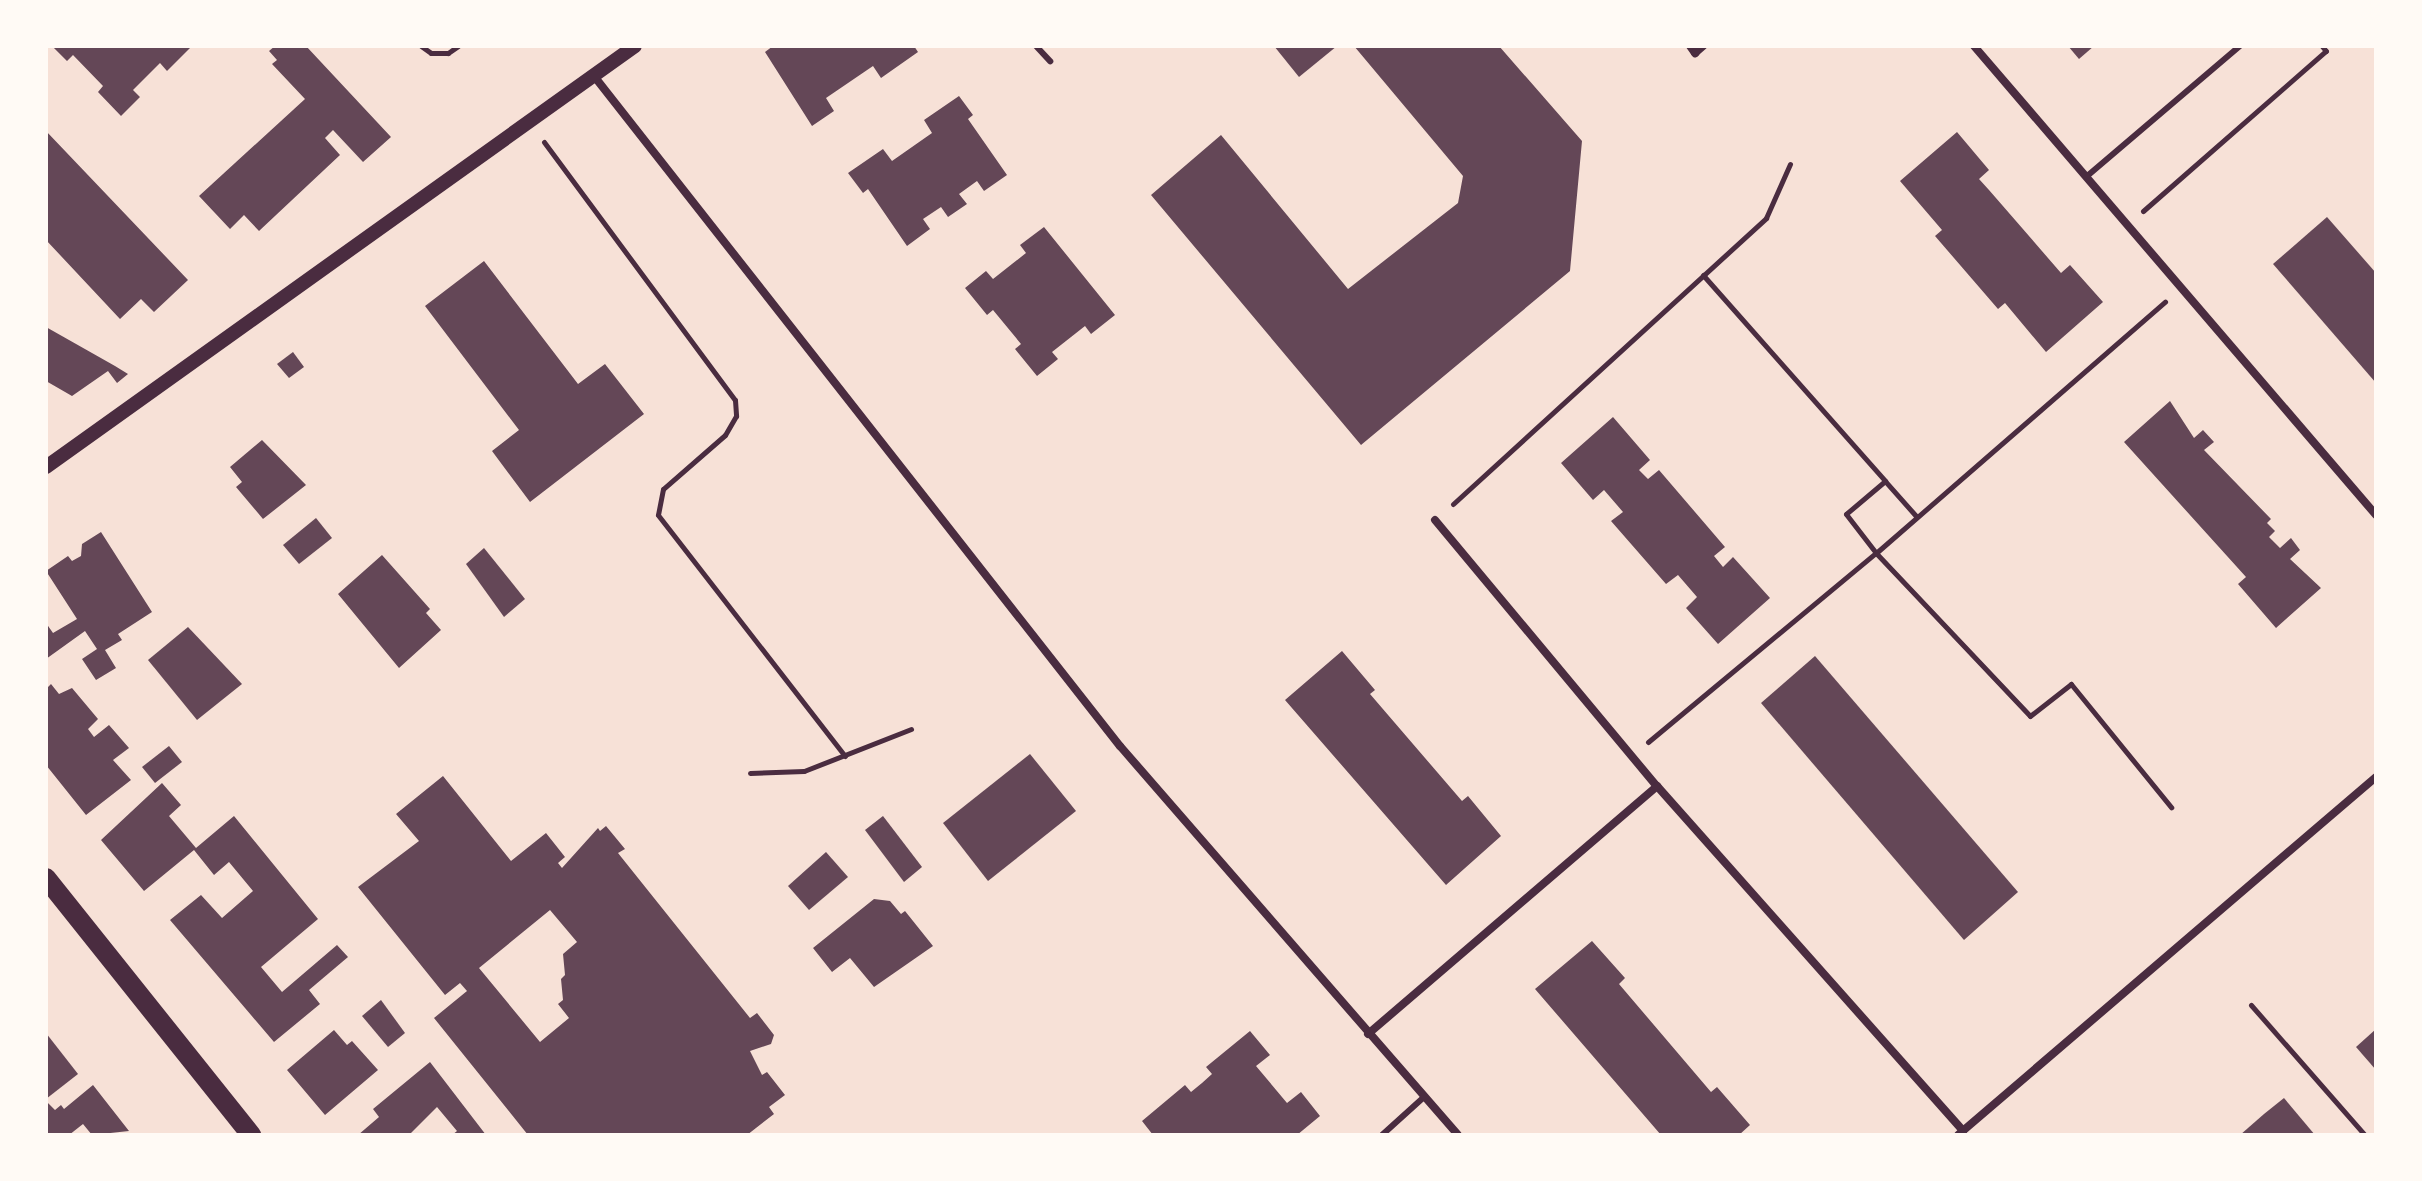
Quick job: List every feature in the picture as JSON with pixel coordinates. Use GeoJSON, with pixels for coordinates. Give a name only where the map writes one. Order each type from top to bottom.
{"type":"FeatureCollection","features":[{"type":"Feature","properties":{"kind":"main road"},"geometry":{"type":"LineString","coordinates":[[46,878],[251,1135]]}},
{"type":"Feature","properties":{"kind":"street"},"geometry":{"type":"LineString","coordinates":[[46,467],[635,46]]}},
{"type":"Feature","properties":{"kind":"street"},"geometry":{"type":"LineString","coordinates":[[1690,46],[1695,53],[1703,46]]}},
{"type":"Feature","properties":{"kind":"street"},"geometry":{"type":"LineString","coordinates":[[1974,46],[2376,515]]}},
{"type":"Feature","properties":{"kind":"street"},"geometry":{"type":"LineString","coordinates":[[594,76],[1120,746],[1458,1135]]}},
{"type":"Feature","properties":{"kind":"street"},"geometry":{"type":"LineString","coordinates":[[1435,520],[1657,786],[1960,1133],[2376,777]]}},
{"type":"Feature","properties":{"kind":"street"},"geometry":{"type":"LineString","coordinates":[[1368,1034],[1657,786]]}},
{"type":"Feature","properties":{"kind":"lane"},"geometry":{"type":"LineString","coordinates":[[1036,46],[1050,61]]}},
{"type":"Feature","properties":{"kind":"lane"},"geometry":{"type":"LineString","coordinates":[[2086,177],[2240,46]]}},
{"type":"Feature","properties":{"kind":"lane"},"geometry":{"type":"LineString","coordinates":[[1382,1135],[1424,1097]]}},
{"type":"Feature","properties":{"kind":"path"},"geometry":{"type":"LineString","coordinates":[[421,46],[431,53],[448,53],[458,46]]}},
{"type":"Feature","properties":{"kind":"path"},"geometry":{"type":"LineString","coordinates":[[2127,225],[2324,48],[2332,46]]}},
{"type":"Feature","properties":{"kind":"path"},"geometry":{"type":"LineString","coordinates":[[529,122],[727,383],[736,416],[725,435],[663,489],[658,515],[845,756]]}},
{"type":"Feature","properties":{"kind":"path"},"geometry":{"type":"LineString","coordinates":[[1435,520],[1766,218],[1790,164]]}},
{"type":"Feature","properties":{"kind":"path"},"geometry":{"type":"LineString","coordinates":[[1703,275],[1916,516]]}},
{"type":"Feature","properties":{"kind":"path"},"geometry":{"type":"LineString","coordinates":[[1632,756],[1876,553],[2181,288]]}},
{"type":"Feature","properties":{"kind":"path"},"geometry":{"type":"LineString","coordinates":[[1885,481],[1846,514],[1876,553],[2030,716],[2071,684],[2171,807]]}},
{"type":"Feature","properties":{"kind":"path"},"geometry":{"type":"LineString","coordinates":[[750,773],[804,771],[911,729]]}},
{"type":"Feature","properties":{"kind":"path"},"geometry":{"type":"LineString","coordinates":[[2251,1005],[2365,1135]]}},
{"type":"Feature","properties":{"kind":"building"},"geometry":{"type":"Polygon","coordinates":[[[52,46],[192,46],[167,71],[160,63],[133,90],[140,97],[121,116],[98,92],[103,86],[73,55],[67,61],[52,46]]]}},
{"type":"Feature","properties":{"kind":"building"},"geometry":{"type":"Polygon","coordinates":[[[275,46],[306,46],[391,137],[363,162],[333,130],[325,138],[340,155],[259,231],[244,215],[230,229],[199,196],[305,99],[272,64],[277,60],[269,51],[275,46]]]}},
{"type":"Feature","properties":{"kind":"building"},"geometry":{"type":"Polygon","coordinates":[[[773,46],[914,46],[918,52],[881,78],[873,66],[826,98],[834,111],[812,126],[765,52],[773,46]]]}},
{"type":"Feature","properties":{"kind":"building"},"geometry":{"type":"Polygon","coordinates":[[[1274,46],[1337,46],[1299,77],[1274,46]]]}},
{"type":"Feature","properties":{"kind":"building"},"geometry":{"type":"Polygon","coordinates":[[[1354,46],[1499,46],[1582,141],[1570,271],[1361,445],[1151,195],[1221,135],[1348,289],[1458,203],[1463,176],[1354,46]]]}},
{"type":"Feature","properties":{"kind":"building"},"geometry":{"type":"Polygon","coordinates":[[[2068,46],[2094,46],[2079,59],[2068,46]]]}},
{"type":"Feature","properties":{"kind":"building"},"geometry":{"type":"Polygon","coordinates":[[[959,96],[973,115],[968,119],[1007,175],[984,191],[977,181],[959,194],[967,204],[948,217],[941,207],[923,219],[930,229],[907,246],[868,189],[863,193],[848,173],[883,149],[892,161],[932,133],[924,120],[959,96]]]}},
{"type":"Feature","properties":{"kind":"building"},"geometry":{"type":"Polygon","coordinates":[[[46,131],[188,280],[154,312],[141,299],[120,319],[46,240],[46,131]]]}},
{"type":"Feature","properties":{"kind":"building"},"geometry":{"type":"Polygon","coordinates":[[[1957,132],[1989,170],[1979,179],[2061,273],[2070,265],[2103,302],[2046,352],[2005,303],[1998,309],[1935,236],[1942,230],[1900,181],[1957,132]]]}},
{"type":"Feature","properties":{"kind":"building"},"geometry":{"type":"Polygon","coordinates":[[[2327,217],[2376,273],[2376,383],[2273,264],[2327,217]]]}},
{"type":"Feature","properties":{"kind":"building"},"geometry":{"type":"Polygon","coordinates":[[[1044,227],[1115,315],[1091,334],[1085,326],[1052,352],[1058,359],[1037,376],[1015,349],[1021,344],[993,310],[987,315],[965,288],[986,271],[993,279],[1026,253],[1020,245],[1044,227]]]}},
{"type":"Feature","properties":{"kind":"building"},"geometry":{"type":"Polygon","coordinates":[[[484,261],[578,384],[605,364],[644,414],[530,502],[492,451],[519,430],[425,306],[484,261]]]}},
{"type":"Feature","properties":{"kind":"building"},"geometry":{"type":"Polygon","coordinates":[[[46,327],[128,374],[117,383],[108,371],[72,396],[46,381],[46,327]]]}},
{"type":"Feature","properties":{"kind":"building"},"geometry":{"type":"Polygon","coordinates":[[[293,352],[304,367],[289,378],[277,364],[293,352]]]}},
{"type":"Feature","properties":{"kind":"building"},"geometry":{"type":"Polygon","coordinates":[[[2170,401],[2194,438],[2203,430],[2214,442],[2204,450],[2271,519],[2267,523],[2275,531],[2269,537],[2280,548],[2291,538],[2300,550],[2290,559],[2321,588],[2276,628],[2238,584],[2246,577],[2124,442],[2170,401]]]}},
{"type":"Feature","properties":{"kind":"building"},"geometry":{"type":"Polygon","coordinates":[[[1613,417],[1650,460],[1639,470],[1648,479],[1659,470],[1725,547],[1714,556],[1723,567],[1733,557],[1770,598],[1718,644],[1686,608],[1697,597],[1678,575],[1666,584],[1611,521],[1623,512],[1604,490],[1593,500],[1561,463],[1613,417]]]}},
{"type":"Feature","properties":{"kind":"building"},"geometry":{"type":"Polygon","coordinates":[[[262,440],[306,485],[263,519],[236,487],[242,482],[230,467],[262,440]]]}},
{"type":"Feature","properties":{"kind":"building"},"geometry":{"type":"Polygon","coordinates":[[[316,518],[332,538],[299,564],[283,545],[316,518]]]}},
{"type":"Feature","properties":{"kind":"building"},"geometry":{"type":"Polygon","coordinates":[[[101,532],[152,612],[118,634],[122,640],[105,650],[116,668],[96,680],[82,659],[97,649],[85,631],[46,659],[46,623],[53,633],[77,619],[46,571],[68,556],[72,561],[81,556],[82,544],[101,532]]]}},
{"type":"Feature","properties":{"kind":"building"},"geometry":{"type":"Polygon","coordinates":[[[484,548],[525,599],[504,617],[466,564],[484,548]]]}},
{"type":"Feature","properties":{"kind":"building"},"geometry":{"type":"Polygon","coordinates":[[[382,555],[430,609],[426,613],[441,630],[399,668],[338,594],[382,555]]]}},
{"type":"Feature","properties":{"kind":"building"},"geometry":{"type":"Polygon","coordinates":[[[188,627],[242,684],[197,720],[148,660],[188,627]]]}},
{"type":"Feature","properties":{"kind":"building"},"geometry":{"type":"Polygon","coordinates":[[[1342,651],[1375,690],[1370,694],[1462,801],[1468,796],[1501,836],[1446,885],[1285,700],[1342,651]]]}},
{"type":"Feature","properties":{"kind":"building"},"geometry":{"type":"Polygon","coordinates":[[[1815,656],[2018,892],[1964,940],[1761,703],[1815,656]]]}},
{"type":"Feature","properties":{"kind":"building"},"geometry":{"type":"Polygon","coordinates":[[[51,684],[59,694],[72,688],[98,719],[88,729],[94,737],[109,725],[129,748],[113,760],[131,780],[86,815],[46,765],[46,689],[51,684]]]}},
{"type":"Feature","properties":{"kind":"building"},"geometry":{"type":"Polygon","coordinates":[[[169,746],[182,762],[155,783],[142,767],[169,746]]]}},
{"type":"Feature","properties":{"kind":"building"},"geometry":{"type":"Polygon","coordinates":[[[1030,754],[1076,811],[988,881],[943,823],[1030,754]]]}},
{"type":"Feature","properties":{"kind":"building"},"geometry":{"type":"Polygon","coordinates":[[[443,776],[511,861],[546,833],[565,857],[558,863],[562,868],[598,828],[600,831],[606,826],[625,849],[618,853],[750,1018],[757,1013],[774,1035],[771,1044],[750,1051],[762,1075],[767,1072],[785,1095],[769,1107],[774,1114],[747,1135],[528,1135],[434,1018],[467,991],[460,983],[445,995],[358,887],[419,841],[396,814],[443,776]],[[550,910],[479,968],[540,1042],[569,1018],[558,1004],[563,1000],[563,954],[577,942],[550,910]]]}},
{"type":"Feature","properties":{"kind":"building"},"geometry":{"type":"Polygon","coordinates":[[[162,783],[181,805],[169,816],[196,848],[234,816],[318,919],[261,967],[282,992],[337,945],[348,957],[309,990],[320,1004],[274,1042],[170,920],[201,895],[222,918],[253,891],[229,862],[214,875],[194,850],[144,891],[101,840],[162,783]]]}},
{"type":"Feature","properties":{"kind":"building"},"geometry":{"type":"Polygon","coordinates":[[[883,816],[922,867],[904,882],[865,830],[883,816]]]}},
{"type":"Feature","properties":{"kind":"building"},"geometry":{"type":"Polygon","coordinates":[[[826,852],[848,877],[809,910],[788,886],[826,852]]]}},
{"type":"Feature","properties":{"kind":"building"},"geometry":{"type":"Polygon","coordinates":[[[874,899],[890,901],[901,914],[905,911],[933,946],[874,987],[850,958],[832,972],[813,948],[874,899]]]}},
{"type":"Feature","properties":{"kind":"building"},"geometry":{"type":"Polygon","coordinates":[[[1592,941],[1625,978],[1619,984],[1711,1092],[1717,1087],[1750,1125],[1739,1135],[1661,1135],[1535,989],[1592,941]]]}},
{"type":"Feature","properties":{"kind":"building"},"geometry":{"type":"Polygon","coordinates":[[[381,1000],[405,1033],[388,1047],[362,1016],[381,1000]]]}},
{"type":"Feature","properties":{"kind":"building"},"geometry":{"type":"Polygon","coordinates":[[[2376,1029],[2376,1070],[2356,1047],[2376,1029]]]}},
{"type":"Feature","properties":{"kind":"building"},"geometry":{"type":"Polygon","coordinates":[[[334,1030],[347,1045],[352,1041],[378,1070],[325,1115],[287,1070],[334,1030]]]}},
{"type":"Feature","properties":{"kind":"building"},"geometry":{"type":"Polygon","coordinates":[[[1250,1031],[1270,1055],[1256,1066],[1287,1103],[1301,1092],[1320,1116],[1297,1135],[1153,1135],[1142,1121],[1185,1085],[1191,1092],[1202,1083],[1212,1074],[1206,1067],[1250,1031]]]}},
{"type":"Feature","properties":{"kind":"building"},"geometry":{"type":"Polygon","coordinates":[[[46,1033],[78,1074],[46,1099],[46,1033]]]}},
{"type":"Feature","properties":{"kind":"building"},"geometry":{"type":"Polygon","coordinates":[[[430,1062],[486,1135],[452,1135],[457,1131],[437,1107],[409,1135],[358,1135],[379,1117],[373,1109],[430,1062]]]}},
{"type":"Feature","properties":{"kind":"building"},"geometry":{"type":"Polygon","coordinates":[[[93,1085],[129,1131],[92,1135],[83,1124],[69,1135],[46,1135],[46,1101],[55,1110],[61,1105],[64,1109],[93,1085]]]}},
{"type":"Feature","properties":{"kind":"building"},"geometry":{"type":"Polygon","coordinates":[[[2284,1098],[2315,1135],[2240,1135],[2264,1114],[2284,1098]]]}}]}
